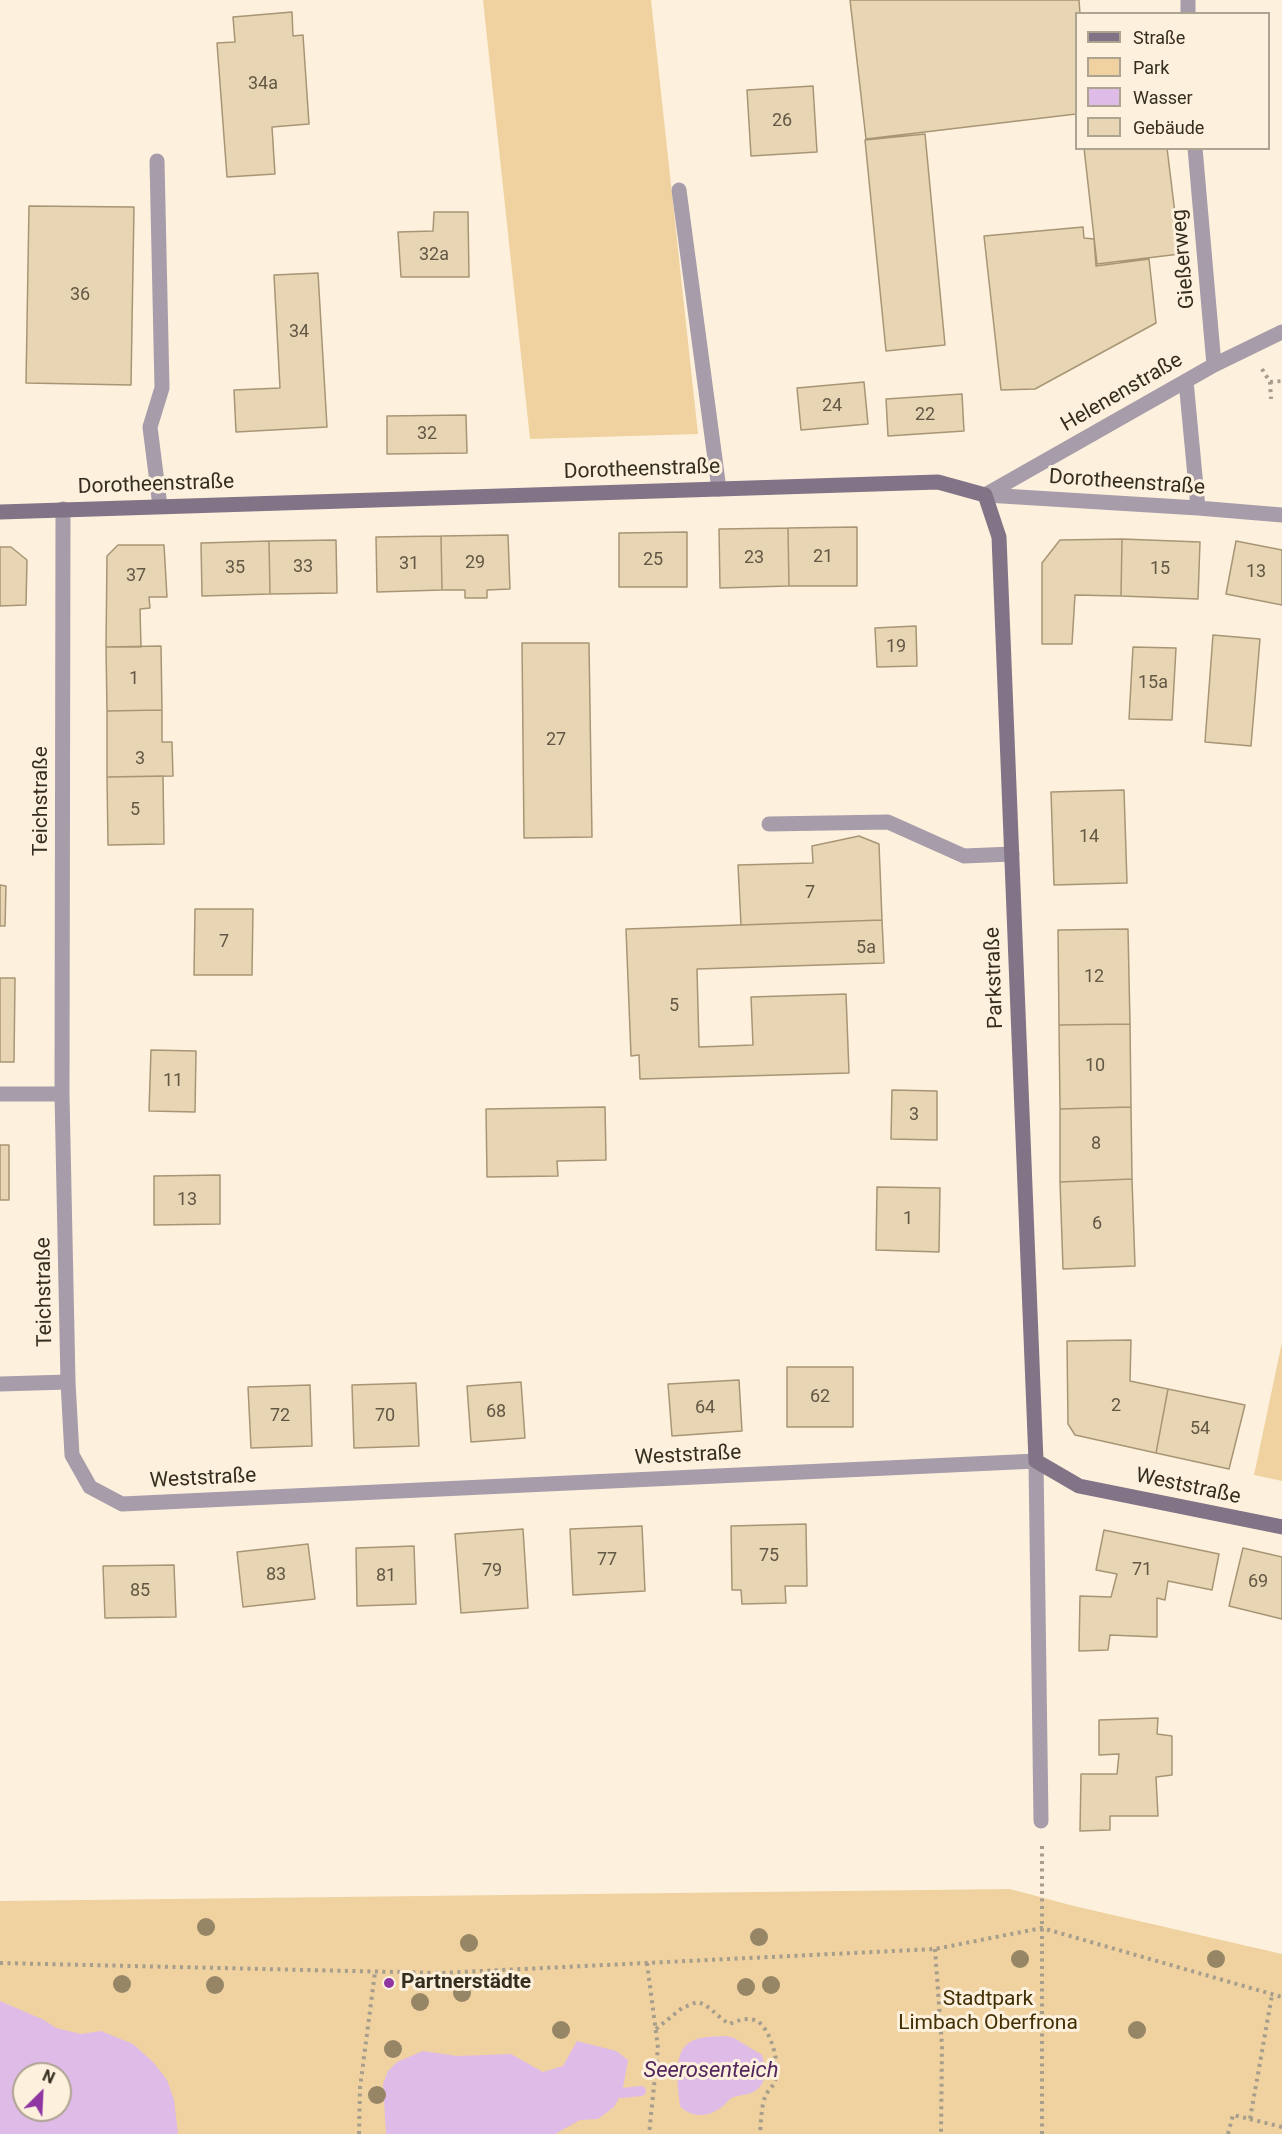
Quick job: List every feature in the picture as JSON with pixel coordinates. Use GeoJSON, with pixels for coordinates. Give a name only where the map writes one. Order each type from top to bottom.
{"type":"FeatureCollection","features":[{"type":"Feature","properties":{"kind":"main road","name":"Dorotheenstraße"},"geometry":{"type":"LineString","coordinates":[[0,512],[938,482],[986,495]]}},
{"type":"Feature","properties":{"kind":"main road","name":"Parkstraße"},"geometry":{"type":"LineString","coordinates":[[986,495],[999,537],[1035,1461]]}},
{"type":"Feature","properties":{"kind":"main road","name":"Weststraße"},"geometry":{"type":"LineString","coordinates":[[1035,1461],[1079,1486],[1282,1527]]}},
{"type":"Feature","properties":{"kind":"street","name":"Gießerweg"},"geometry":{"type":"LineString","coordinates":[[1195,150],[1214,365]]}},
{"type":"Feature","properties":{"kind":"street"},"geometry":{"type":"LineString","coordinates":[[157,161],[162,388],[150,427],[160,506]]}},
{"type":"Feature","properties":{"kind":"street"},"geometry":{"type":"LineString","coordinates":[[679,190],[719,489]]}},
{"type":"Feature","properties":{"kind":"street","name":"Helenenstraße"},"geometry":{"type":"LineString","coordinates":[[986,495],[1214,365],[1282,332]]}},
{"type":"Feature","properties":{"kind":"street"},"geometry":{"type":"LineString","coordinates":[[1186,381],[1198,508]]}},
{"type":"Feature","properties":{"kind":"street","name":"Dorotheenstraße"},"geometry":{"type":"LineString","coordinates":[[986,495],[1282,515]]}},
{"type":"Feature","properties":{"kind":"street","name":"Teichstraße"},"geometry":{"type":"LineString","coordinates":[[63,509],[62,1094],[68,1382],[72,1455],[90,1487]]}},
{"type":"Feature","properties":{"kind":"street"},"geometry":{"type":"LineString","coordinates":[[770,824],[888,822],[964,855],[1012,854]]}},
{"type":"Feature","properties":{"kind":"street"},"geometry":{"type":"LineString","coordinates":[[0,1094],[62,1094]]}},
{"type":"Feature","properties":{"kind":"street"},"geometry":{"type":"LineString","coordinates":[[0,1384],[68,1382]]}},
{"type":"Feature","properties":{"kind":"street"},"geometry":{"type":"LineString","coordinates":[[1035,1461],[1041,1821]]}},
{"type":"Feature","properties":{"kind":"street","name":"Weststraße"},"geometry":{"type":"LineString","coordinates":[[90,1487],[122,1504],[1035,1461]]}},
{"type":"Feature","properties":{"kind":"path"},"geometry":{"type":"LineString","coordinates":[[1270,382],[1282,381]]}},
{"type":"Feature","properties":{"kind":"path"},"geometry":{"type":"LineString","coordinates":[[1041,1821],[1042,2134]]}},
{"type":"Feature","properties":{"kind":"path"},"geometry":{"type":"LineString","coordinates":[[0,1963],[440,1972],[934,1949],[1042,1928],[1282,1997]]}},
{"type":"Feature","properties":{"kind":"path"},"geometry":{"type":"LineString","coordinates":[[934,1949],[942,2046],[941,2134]]}},
{"type":"Feature","properties":{"kind":"path"},"geometry":{"type":"LineString","coordinates":[[647,1963],[658,2048],[649,2134]]}},
{"type":"Feature","properties":{"kind":"path"},"geometry":{"type":"LineString","coordinates":[[359,2134],[360,2088],[375,1972]]}},
{"type":"Feature","properties":{"kind":"path"},"geometry":{"type":"LineString","coordinates":[[1250,2119],[1272,1995]]}},
{"type":"Feature","properties":{"kind":"path"},"geometry":{"type":"LineString","coordinates":[[656,2029],[682,2008],[697,2002],[707,2005],[717,2018],[730,2024],[743,2019],[755,2020],[765,2028],[777,2067],[776,2081],[765,2096],[760,2134]]}},
{"type":"Feature","properties":{"kind":"path"},"geometry":{"type":"LineString","coordinates":[[1228,2134],[1233,2115],[1282,2127]]}},
{"type":"Feature","properties":{"kind":"green space"},"geometry":{"type":"Polygon","coordinates":[[[483,0],[651,0],[698,434],[530,439],[483,0]]]}},
{"type":"Feature","properties":{"kind":"green space"},"geometry":{"type":"Polygon","coordinates":[[[1282,1342],[1282,1481],[1254,1475],[1282,1342]]]}},
{"type":"Feature","properties":{"kind":"green space","name":"Stadtpark Limbach Oberfrona"},"geometry":{"type":"Polygon","coordinates":[[[1010,1889],[1282,1954],[1282,2134],[0,2134],[0,1901],[1010,1889]]]}},
{"type":"Feature","properties":{"kind":"water"},"geometry":{"type":"Polygon","coordinates":[[[0,2001],[44,2020],[56,2028],[81,2034],[101,2031],[133,2044],[153,2062],[167,2080],[174,2100],[178,2134],[0,2134],[0,2001]]]}},
{"type":"Feature","properties":{"kind":"water","name":"Seerosenteich"},"geometry":{"type":"Polygon","coordinates":[[[726,2036],[734,2038],[762,2055],[765,2073],[762,2083],[755,2091],[732,2098],[718,2110],[701,2115],[690,2113],[680,2106],[677,2078],[679,2058],[688,2043],[697,2039],[726,2036]]]}},
{"type":"Feature","properties":{"kind":"water"},"geometry":{"type":"Polygon","coordinates":[[[577,2041],[616,2051],[628,2060],[622,2093],[614,2107],[598,2119],[580,2120],[555,2134],[386,2134],[383,2084],[388,2071],[397,2062],[423,2051],[457,2056],[511,2054],[543,2072],[563,2066],[577,2041]]]}},
{"type":"Feature","properties":{"kind":"building"},"geometry":{"type":"Polygon","coordinates":[[[850,0],[1079,0],[1080,12],[1075,12],[1075,114],[866,139],[850,0]]]}},
{"type":"Feature","properties":{"kind":"building"},"geometry":{"type":"Polygon","coordinates":[[[292,12],[293,36],[303,35],[309,124],[272,127],[275,174],[227,177],[217,43],[235,42],[233,17],[292,12]]]}},
{"type":"Feature","properties":{"kind":"building"},"geometry":{"type":"Polygon","coordinates":[[[813,86],[817,152],[751,156],[747,90],[813,86]]]}},
{"type":"Feature","properties":{"kind":"building"},"geometry":{"type":"Polygon","coordinates":[[[925,134],[945,345],[886,351],[865,140],[925,134]]]}},
{"type":"Feature","properties":{"kind":"building"},"geometry":{"type":"Polygon","coordinates":[[[1084,150],[1167,150],[1180,254],[1097,264],[1084,150]]]}},
{"type":"Feature","properties":{"kind":"building"},"geometry":{"type":"Polygon","coordinates":[[[29,206],[134,207],[131,385],[26,383],[29,206]]]}},
{"type":"Feature","properties":{"kind":"building"},"geometry":{"type":"Polygon","coordinates":[[[434,212],[468,212],[469,277],[401,277],[398,232],[433,231],[434,212]]]}},
{"type":"Feature","properties":{"kind":"building"},"geometry":{"type":"Polygon","coordinates":[[[1083,227],[1084,238],[1094,239],[1096,266],[1149,259],[1156,323],[1035,389],[1001,390],[984,236],[1083,227]]]}},
{"type":"Feature","properties":{"kind":"building"},"geometry":{"type":"Polygon","coordinates":[[[318,273],[327,427],[236,432],[234,390],[280,388],[274,275],[318,273]]]}},
{"type":"Feature","properties":{"kind":"building"},"geometry":{"type":"Polygon","coordinates":[[[864,382],[868,424],[801,430],[797,388],[864,382]]]}},
{"type":"Feature","properties":{"kind":"building"},"geometry":{"type":"Polygon","coordinates":[[[962,394],[964,431],[888,436],[886,399],[962,394]]]}},
{"type":"Feature","properties":{"kind":"building"},"geometry":{"type":"Polygon","coordinates":[[[466,415],[467,453],[387,454],[387,416],[466,415]]]}},
{"type":"Feature","properties":{"kind":"building"},"geometry":{"type":"Polygon","coordinates":[[[857,527],[857,586],[789,586],[788,528],[857,527]]]}},
{"type":"Feature","properties":{"kind":"building"},"geometry":{"type":"Polygon","coordinates":[[[788,528],[789,586],[720,588],[719,529],[788,528]]]}},
{"type":"Feature","properties":{"kind":"building"},"geometry":{"type":"Polygon","coordinates":[[[687,532],[687,587],[619,587],[619,533],[687,532]]]}},
{"type":"Feature","properties":{"kind":"building"},"geometry":{"type":"Polygon","coordinates":[[[508,535],[510,589],[487,590],[487,598],[465,598],[465,590],[442,590],[441,536],[508,535]]]}},
{"type":"Feature","properties":{"kind":"building"},"geometry":{"type":"Polygon","coordinates":[[[441,536],[442,590],[377,592],[376,537],[441,536]]]}},
{"type":"Feature","properties":{"kind":"building"},"geometry":{"type":"Polygon","coordinates":[[[1122,539],[1200,542],[1198,599],[1121,596],[1122,539]]]}},
{"type":"Feature","properties":{"kind":"building"},"geometry":{"type":"Polygon","coordinates":[[[1122,539],[1121,596],[1075,595],[1072,644],[1042,644],[1042,563],[1060,540],[1122,539]]]}},
{"type":"Feature","properties":{"kind":"building"},"geometry":{"type":"Polygon","coordinates":[[[336,540],[337,593],[270,594],[269,541],[336,540]]]}},
{"type":"Feature","properties":{"kind":"building"},"geometry":{"type":"Polygon","coordinates":[[[269,541],[270,594],[202,596],[201,543],[269,541]]]}},
{"type":"Feature","properties":{"kind":"building"},"geometry":{"type":"Polygon","coordinates":[[[1236,541],[1282,550],[1282,605],[1226,594],[1236,541]]]}},
{"type":"Feature","properties":{"kind":"building"},"geometry":{"type":"Polygon","coordinates":[[[118,545],[164,545],[167,597],[149,597],[150,608],[140,609],[141,647],[106,647],[107,556],[118,545]]]}},
{"type":"Feature","properties":{"kind":"building"},"geometry":{"type":"Polygon","coordinates":[[[0,547],[11,547],[27,560],[26,605],[0,606],[0,547]]]}},
{"type":"Feature","properties":{"kind":"building"},"geometry":{"type":"Polygon","coordinates":[[[916,626],[917,666],[877,667],[875,628],[916,626]]]}},
{"type":"Feature","properties":{"kind":"building"},"geometry":{"type":"Polygon","coordinates":[[[1213,635],[1260,639],[1251,746],[1205,742],[1213,635]]]}},
{"type":"Feature","properties":{"kind":"building"},"geometry":{"type":"Polygon","coordinates":[[[522,643],[589,643],[592,837],[524,838],[522,643]]]}},
{"type":"Feature","properties":{"kind":"building"},"geometry":{"type":"Polygon","coordinates":[[[161,646],[162,710],[107,711],[106,647],[161,646]]]}},
{"type":"Feature","properties":{"kind":"building"},"geometry":{"type":"Polygon","coordinates":[[[1133,647],[1176,648],[1172,720],[1129,719],[1133,647]]]}},
{"type":"Feature","properties":{"kind":"building"},"geometry":{"type":"Polygon","coordinates":[[[162,710],[162,742],[172,742],[173,776],[107,777],[107,711],[162,710]]]}},
{"type":"Feature","properties":{"kind":"building"},"geometry":{"type":"Polygon","coordinates":[[[163,776],[164,844],[108,845],[107,777],[163,776]]]}},
{"type":"Feature","properties":{"kind":"building"},"geometry":{"type":"Polygon","coordinates":[[[1124,790],[1127,883],[1054,885],[1051,792],[1124,790]]]}},
{"type":"Feature","properties":{"kind":"building"},"geometry":{"type":"Polygon","coordinates":[[[859,836],[879,844],[882,920],[741,925],[738,865],[813,863],[812,846],[859,836]]]}},
{"type":"Feature","properties":{"kind":"building"},"geometry":{"type":"Polygon","coordinates":[[[0,885],[6,886],[5,926],[0,926],[0,885]]]}},
{"type":"Feature","properties":{"kind":"building"},"geometry":{"type":"Polygon","coordinates":[[[195,909],[253,909],[252,975],[194,975],[195,909]]]}},
{"type":"Feature","properties":{"kind":"building"},"geometry":{"type":"Polygon","coordinates":[[[882,920],[884,963],[697,969],[699,1047],[753,1045],[751,997],[846,994],[849,1073],[640,1079],[639,1055],[631,1056],[626,929],[882,920]]]}},
{"type":"Feature","properties":{"kind":"building"},"geometry":{"type":"Polygon","coordinates":[[[1128,929],[1130,1024],[1059,1025],[1058,930],[1128,929]]]}},
{"type":"Feature","properties":{"kind":"building"},"geometry":{"type":"Polygon","coordinates":[[[0,978],[15,978],[14,1062],[0,1062],[0,978]]]}},
{"type":"Feature","properties":{"kind":"building"},"geometry":{"type":"Polygon","coordinates":[[[1130,1024],[1131,1107],[1060,1109],[1059,1025],[1130,1024]]]}},
{"type":"Feature","properties":{"kind":"building"},"geometry":{"type":"Polygon","coordinates":[[[151,1050],[196,1051],[195,1112],[149,1111],[151,1050]]]}},
{"type":"Feature","properties":{"kind":"building"},"geometry":{"type":"Polygon","coordinates":[[[892,1090],[937,1091],[937,1140],[891,1139],[892,1090]]]}},
{"type":"Feature","properties":{"kind":"building"},"geometry":{"type":"Polygon","coordinates":[[[605,1107],[606,1160],[557,1161],[558,1176],[487,1177],[486,1109],[605,1107]]]}},
{"type":"Feature","properties":{"kind":"building"},"geometry":{"type":"Polygon","coordinates":[[[1131,1107],[1132,1179],[1060,1182],[1060,1109],[1131,1107]]]}},
{"type":"Feature","properties":{"kind":"building"},"geometry":{"type":"Polygon","coordinates":[[[0,1145],[9,1145],[9,1200],[0,1200],[0,1145]]]}},
{"type":"Feature","properties":{"kind":"building"},"geometry":{"type":"Polygon","coordinates":[[[220,1175],[220,1224],[154,1225],[154,1176],[220,1175]]]}},
{"type":"Feature","properties":{"kind":"building"},"geometry":{"type":"Polygon","coordinates":[[[1132,1179],[1135,1266],[1063,1269],[1060,1182],[1132,1179]]]}},
{"type":"Feature","properties":{"kind":"building"},"geometry":{"type":"Polygon","coordinates":[[[877,1187],[940,1188],[939,1252],[876,1250],[877,1187]]]}},
{"type":"Feature","properties":{"kind":"building"},"geometry":{"type":"Polygon","coordinates":[[[1131,1340],[1130,1381],[1168,1389],[1156,1453],[1075,1435],[1068,1424],[1067,1341],[1131,1340]]]}},
{"type":"Feature","properties":{"kind":"building"},"geometry":{"type":"Polygon","coordinates":[[[787,1367],[853,1367],[853,1427],[787,1427],[787,1367]]]}},
{"type":"Feature","properties":{"kind":"building"},"geometry":{"type":"Polygon","coordinates":[[[739,1380],[742,1431],[672,1436],[668,1384],[739,1380]]]}},
{"type":"Feature","properties":{"kind":"building"},"geometry":{"type":"Polygon","coordinates":[[[521,1382],[525,1438],[471,1442],[467,1386],[521,1382]]]}},
{"type":"Feature","properties":{"kind":"building"},"geometry":{"type":"Polygon","coordinates":[[[416,1383],[419,1446],[354,1448],[352,1385],[416,1383]]]}},
{"type":"Feature","properties":{"kind":"building"},"geometry":{"type":"Polygon","coordinates":[[[310,1385],[312,1446],[251,1448],[248,1387],[310,1385]]]}},
{"type":"Feature","properties":{"kind":"building"},"geometry":{"type":"Polygon","coordinates":[[[1168,1389],[1245,1405],[1229,1469],[1156,1453],[1168,1389]]]}},
{"type":"Feature","properties":{"kind":"building"},"geometry":{"type":"Polygon","coordinates":[[[806,1524],[807,1586],[785,1586],[786,1603],[742,1604],[741,1590],[732,1590],[731,1526],[806,1524]]]}},
{"type":"Feature","properties":{"kind":"building"},"geometry":{"type":"Polygon","coordinates":[[[642,1526],[645,1591],[573,1595],[570,1529],[642,1526]]]}},
{"type":"Feature","properties":{"kind":"building"},"geometry":{"type":"Polygon","coordinates":[[[523,1529],[528,1608],[461,1613],[455,1534],[523,1529]]]}},
{"type":"Feature","properties":{"kind":"building"},"geometry":{"type":"Polygon","coordinates":[[[1104,1530],[1219,1554],[1212,1590],[1168,1581],[1165,1600],[1157,1598],[1157,1637],[1110,1635],[1108,1650],[1079,1651],[1080,1596],[1111,1597],[1117,1574],[1096,1570],[1104,1530]]]}},
{"type":"Feature","properties":{"kind":"building"},"geometry":{"type":"Polygon","coordinates":[[[308,1544],[315,1599],[243,1607],[237,1552],[308,1544]]]}},
{"type":"Feature","properties":{"kind":"building"},"geometry":{"type":"Polygon","coordinates":[[[414,1546],[416,1604],[357,1606],[356,1548],[414,1546]]]}},
{"type":"Feature","properties":{"kind":"building"},"geometry":{"type":"Polygon","coordinates":[[[1243,1548],[1282,1557],[1282,1619],[1229,1606],[1243,1548]]]}},
{"type":"Feature","properties":{"kind":"building"},"geometry":{"type":"Polygon","coordinates":[[[174,1565],[176,1617],[105,1618],[103,1566],[174,1565]]]}},
{"type":"Feature","properties":{"kind":"building"},"geometry":{"type":"Polygon","coordinates":[[[1158,1718],[1157,1734],[1172,1736],[1172,1775],[1156,1777],[1158,1816],[1110,1816],[1110,1830],[1080,1831],[1081,1774],[1117,1774],[1119,1754],[1099,1755],[1099,1720],[1158,1718]]]}},
{"type":"Feature","properties":{"kind":"waterway"},"geometry":{"type":"LineString","coordinates":[[622,2093],[641,2091]]}},
{"type":"Feature","properties":{"kind":"place","name":"Partnerstädte"},"geometry":{"type":"Point","coordinates":[389,1983]}}]}
